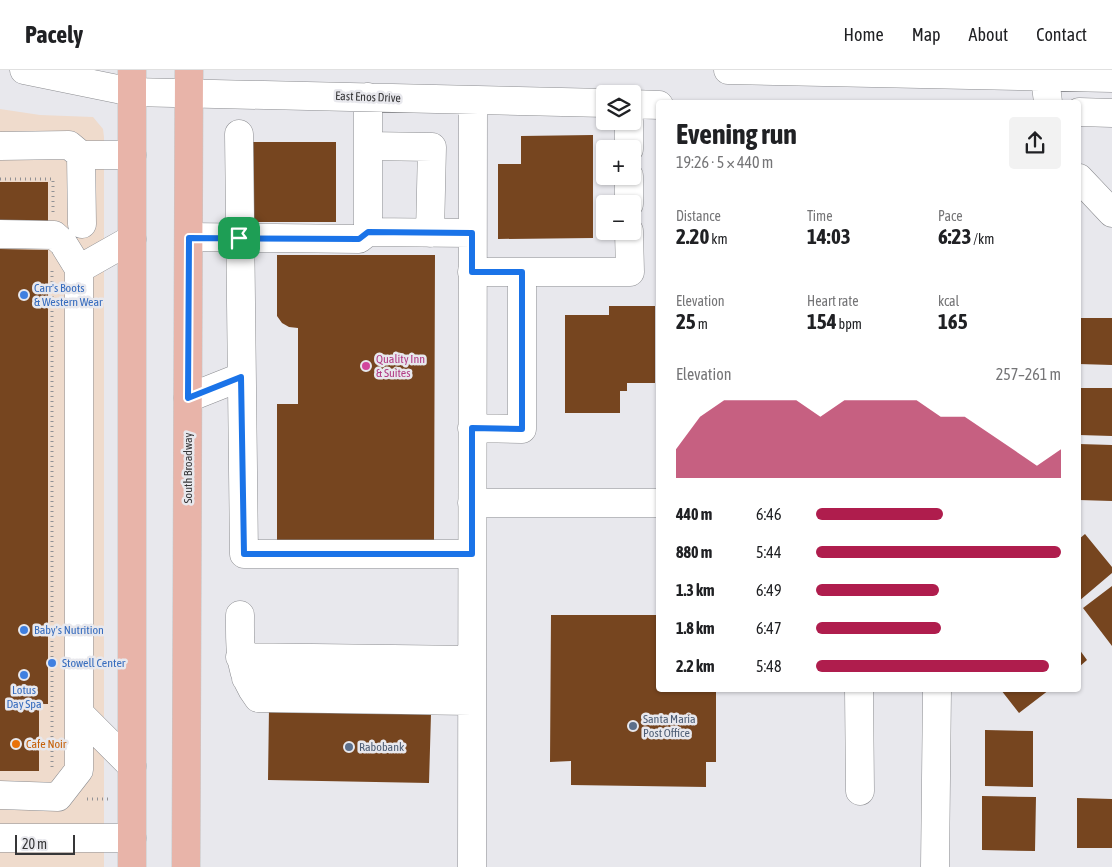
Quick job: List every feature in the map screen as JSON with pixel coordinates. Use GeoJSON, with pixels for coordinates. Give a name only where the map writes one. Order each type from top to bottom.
{"type":"FeatureCollection","features":[{"type":"Feature","properties":{"kind":"main road"},"geometry":{"type":"LineString","coordinates":[[132,81],[132,867]]}},
{"type":"Feature","properties":{"kind":"main road","name":"South Broadway"},"geometry":{"type":"LineString","coordinates":[[186,867],[189,81]]}},
{"type":"Feature","properties":{"kind":"street","name":"East Enos Drive"},"geometry":{"type":"LineString","coordinates":[[31,70],[132,81],[189,81],[368,97],[596,103]]}},
{"type":"Feature","properties":{"kind":"street"},"geometry":{"type":"LineString","coordinates":[[728,70],[1058,83],[1112,78]]}},
{"type":"Feature","properties":{"kind":"street"},"geometry":{"type":"LineString","coordinates":[[368,97],[368,232]]}},
{"type":"Feature","properties":{"kind":"street"},"geometry":{"type":"LineString","coordinates":[[472,867],[473,100]]}},
{"type":"Feature","properties":{"kind":"street"},"geometry":{"type":"LineString","coordinates":[[641,104],[656,105]]}},
{"type":"Feature","properties":{"kind":"street"},"geometry":{"type":"LineString","coordinates":[[1081,112],[1112,113]]}},
{"type":"Feature","properties":{"kind":"street"},"geometry":{"type":"LineString","coordinates":[[368,138],[431,131],[430,233]]}},
{"type":"Feature","properties":{"kind":"street"},"geometry":{"type":"LineString","coordinates":[[239,134],[244,554],[472,554]]}},
{"type":"Feature","properties":{"kind":"street"},"geometry":{"type":"LineString","coordinates":[[0,146],[69,145],[81,155],[132,155]]}},
{"type":"Feature","properties":{"kind":"street"},"geometry":{"type":"LineString","coordinates":[[81,155],[82,224]]}},
{"type":"Feature","properties":{"kind":"street"},"geometry":{"type":"LineString","coordinates":[[1081,180],[1112,213]]}},
{"type":"Feature","properties":{"kind":"street"},"geometry":{"type":"LineString","coordinates":[[189,238],[359,239],[368,232],[472,233]]}},
{"type":"Feature","properties":{"kind":"street"},"geometry":{"type":"LineString","coordinates":[[0,234],[54,235],[63,243],[79,269],[79,770],[58,797],[0,795]]}},
{"type":"Feature","properties":{"kind":"street"},"geometry":{"type":"LineString","coordinates":[[79,269],[132,239]]}},
{"type":"Feature","properties":{"kind":"street"},"geometry":{"type":"LineString","coordinates":[[472,272],[630,272],[630,240]]}},
{"type":"Feature","properties":{"kind":"street"},"geometry":{"type":"LineString","coordinates":[[472,428],[522,429],[522,272]]}},
{"type":"Feature","properties":{"kind":"street"},"geometry":{"type":"LineString","coordinates":[[188,398],[241,377]]}},
{"type":"Feature","properties":{"kind":"street"},"geometry":{"type":"LineString","coordinates":[[472,504],[656,503]]}},
{"type":"Feature","properties":{"kind":"street"},"geometry":{"type":"LineString","coordinates":[[240,615],[245,673],[258,698],[472,681]]}},
{"type":"Feature","properties":{"kind":"street"},"geometry":{"type":"LineString","coordinates":[[245,673],[472,681]]}},
{"type":"Feature","properties":{"kind":"street"},"geometry":{"type":"LineString","coordinates":[[859,692],[860,791]]}},
{"type":"Feature","properties":{"kind":"street"},"geometry":{"type":"LineString","coordinates":[[935,867],[938,692]]}},
{"type":"Feature","properties":{"kind":"street"},"geometry":{"type":"LineString","coordinates":[[79,713],[132,766]]}},
{"type":"Feature","properties":{"kind":"street"},"geometry":{"type":"LineString","coordinates":[[0,838],[132,838]]}},
{"type":"Feature","properties":{"kind":"path"},"geometry":{"type":"LineString","coordinates":[[0,179],[53,179],[53,217]]}},
{"type":"Feature","properties":{"kind":"path"},"geometry":{"type":"LineString","coordinates":[[52,265],[52,774]]}},
{"type":"Feature","properties":{"kind":"path"},"geometry":{"type":"LineString","coordinates":[[84,799],[108,799]]}},
{"type":"Feature","properties":{"kind":"shaded area","name":"Stowell Center"},"geometry":{"type":"Polygon","coordinates":[[[0,109],[40,115],[93,117],[103,129],[104,867],[0,867],[0,109]]]}},
{"type":"Feature","properties":{"kind":"building"},"geometry":{"type":"Polygon","coordinates":[[[593,135],[593,238],[498,239],[498,164],[521,164],[521,136],[593,135]]]}},
{"type":"Feature","properties":{"kind":"building"},"geometry":{"type":"Polygon","coordinates":[[[250,142],[336,142],[336,222],[250,222],[250,142]]]}},
{"type":"Feature","properties":{"kind":"building"},"geometry":{"type":"Polygon","coordinates":[[[0,182],[48,182],[48,227],[0,227],[0,182]]]}},
{"type":"Feature","properties":{"kind":"building"},"geometry":{"type":"Polygon","coordinates":[[[0,249],[48,250],[48,704],[39,704],[39,771],[0,771],[0,249]]]}},
{"type":"Feature","properties":{"kind":"building","name":"Quality Inn & Suites"},"geometry":{"type":"Polygon","coordinates":[[[277,255],[435,255],[434,541],[277,541],[277,404],[298,404],[298,328],[289,327],[282,323],[277,316],[277,255]]]}},
{"type":"Feature","properties":{"kind":"building"},"geometry":{"type":"Polygon","coordinates":[[[609,306],[655,306],[655,383],[627,383],[627,391],[620,391],[620,413],[565,413],[565,315],[609,315],[609,306]]]}},
{"type":"Feature","properties":{"kind":"building"},"geometry":{"type":"Polygon","coordinates":[[[1081,318],[1112,318],[1112,365],[1081,364],[1081,318]]]}},
{"type":"Feature","properties":{"kind":"building"},"geometry":{"type":"Polygon","coordinates":[[[1081,388],[1112,388],[1112,436],[1081,435],[1081,388]]]}},
{"type":"Feature","properties":{"kind":"building"},"geometry":{"type":"Polygon","coordinates":[[[1081,444],[1112,445],[1112,501],[1081,500],[1081,444]]]}},
{"type":"Feature","properties":{"kind":"building"},"geometry":{"type":"Polygon","coordinates":[[[1085,534],[1112,567],[1112,573],[1081,599],[1081,537],[1085,534]]]}},
{"type":"Feature","properties":{"kind":"building"},"geometry":{"type":"Polygon","coordinates":[[[1112,586],[1112,646],[1083,608],[1112,586]]]}},
{"type":"Feature","properties":{"kind":"building","name":"Santa Maria Post Office"},"geometry":{"type":"Polygon","coordinates":[[[551,615],[656,615],[656,692],[716,692],[716,762],[706,762],[706,787],[571,785],[571,761],[550,762],[551,615]]]}},
{"type":"Feature","properties":{"kind":"building"},"geometry":{"type":"Polygon","coordinates":[[[1081,652],[1087,660],[1081,665],[1081,652]]]}},
{"type":"Feature","properties":{"kind":"building"},"geometry":{"type":"Polygon","coordinates":[[[1003,692],[1046,692],[1019,713],[1003,692]]]}},
{"type":"Feature","properties":{"kind":"building","name":"Rabobank"},"geometry":{"type":"Polygon","coordinates":[[[269,708],[418,711],[417,714],[431,714],[429,783],[268,780],[269,708]]]}},
{"type":"Feature","properties":{"kind":"building"},"geometry":{"type":"Polygon","coordinates":[[[985,730],[1033,731],[1033,787],[985,786],[985,730]]]}},
{"type":"Feature","properties":{"kind":"building"},"geometry":{"type":"Polygon","coordinates":[[[982,796],[1036,797],[1035,851],[982,850],[982,796]]]}},
{"type":"Feature","properties":{"kind":"building"},"geometry":{"type":"Polygon","coordinates":[[[1077,798],[1112,799],[1112,848],[1077,848],[1077,798]]]}},
{"type":"Feature","properties":{"kind":"place","name":"Carr's Boots & Western Wear"},"geometry":{"type":"Point","coordinates":[24,295]}},
{"type":"Feature","properties":{"kind":"place","name":"Quality Inn & Suites"},"geometry":{"type":"Point","coordinates":[366,366]}},
{"type":"Feature","properties":{"kind":"place","name":"Baby's Nutrition"},"geometry":{"type":"Point","coordinates":[24,630]}},
{"type":"Feature","properties":{"kind":"place","name":"Stowell Center"},"geometry":{"type":"Point","coordinates":[52,663]}},
{"type":"Feature","properties":{"kind":"place","name":"Lotus Day Spa"},"geometry":{"type":"Point","coordinates":[24,675]}},
{"type":"Feature","properties":{"kind":"place","name":"Santa Maria Post Office"},"geometry":{"type":"Point","coordinates":[633,726]}},
{"type":"Feature","properties":{"kind":"place","name":"Cafe Noir"},"geometry":{"type":"Point","coordinates":[16,744]}},
{"type":"Feature","properties":{"kind":"place","name":"Rabobank"},"geometry":{"type":"Point","coordinates":[349,747]}},
{"type":"Feature","properties":{"kind":"route"},"geometry":{"type":"LineString","coordinates":[[368,232],[472,233],[472,272],[522,272],[522,429],[472,428],[472,554],[244,554],[241,377],[188,398],[189,238],[239,238],[359,239],[368,232]]}}]}
